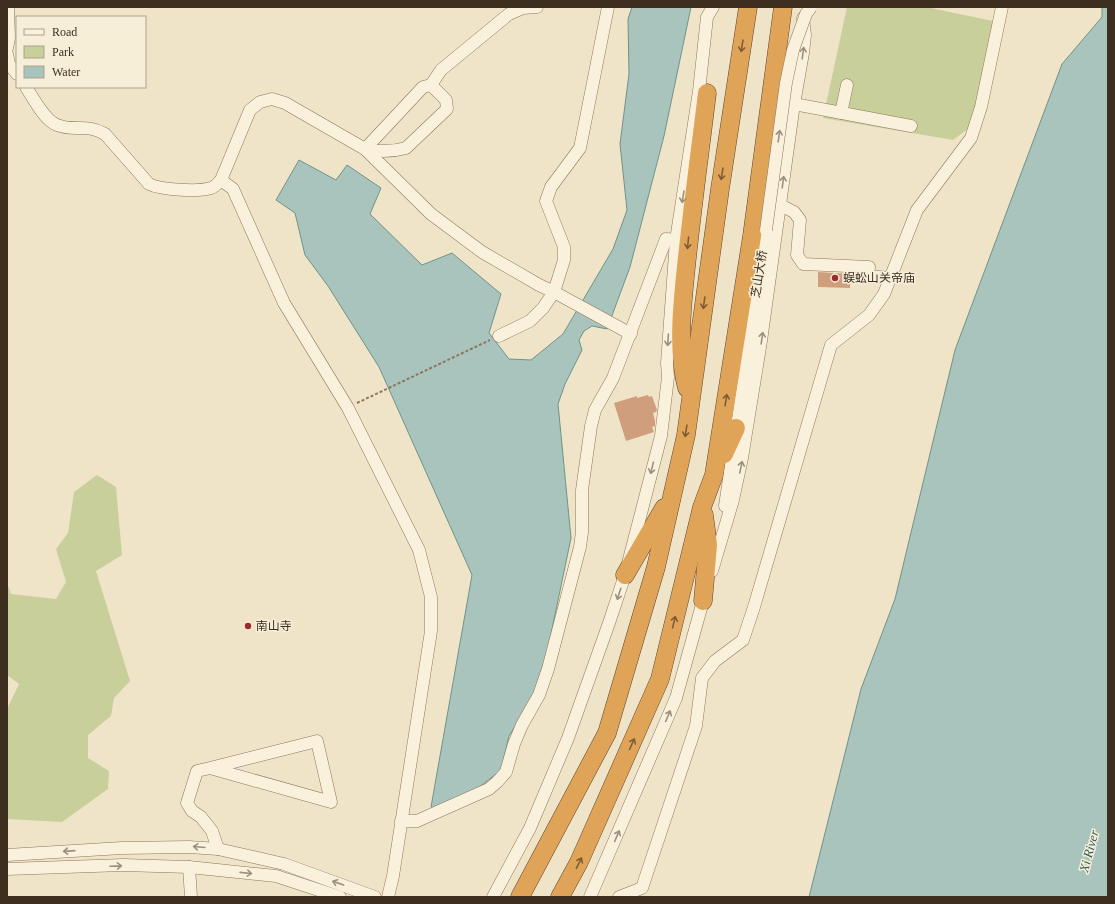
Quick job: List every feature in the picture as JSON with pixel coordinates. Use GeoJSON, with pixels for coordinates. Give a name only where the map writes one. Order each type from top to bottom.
{"type":"FeatureCollection","features":[{"type":"Feature","properties":{"kind":"highway"},"geometry":{"type":"LineString","coordinates":[[520,897],[608,733],[656,567],[686,435],[720,189],[748,7]]}},
{"type":"Feature","properties":{"kind":"highway"},"geometry":{"type":"LineString","coordinates":[[714,475],[752,236],[783,7]]}},
{"type":"Feature","properties":{"kind":"highway"},"geometry":{"type":"LineString","coordinates":[[690,402],[683,374],[682,337],[684,293],[689,236],[707,93]]}},
{"type":"Feature","properties":{"kind":"highway"},"geometry":{"type":"LineString","coordinates":[[560,897],[579,862],[660,679],[702,507],[714,475],[736,428]]}},
{"type":"Feature","properties":{"kind":"highway"},"geometry":{"type":"LineString","coordinates":[[625,575],[674,492]]}},
{"type":"Feature","properties":{"kind":"highway"},"geometry":{"type":"LineString","coordinates":[[702,507],[708,545],[703,601]]}},
{"type":"Feature","properties":{"kind":"street"},"geometry":{"type":"LineString","coordinates":[[8,7],[11,42]]}},
{"type":"Feature","properties":{"kind":"street"},"geometry":{"type":"LineString","coordinates":[[365,149],[423,87],[431,85],[441,70],[509,14],[523,8],[537,7]]}},
{"type":"Feature","properties":{"kind":"street"},"geometry":{"type":"LineString","coordinates":[[499,336],[530,321],[559,295],[564,260],[564,247],[546,201],[551,186],[580,148],[608,7]]}},
{"type":"Feature","properties":{"kind":"street"},"geometry":{"type":"LineString","coordinates":[[707,93],[714,7]]}},
{"type":"Feature","properties":{"kind":"street"},"geometry":{"type":"LineString","coordinates":[[493,897],[530,828],[568,738],[625,575],[662,428],[668,377],[666,363],[676,240],[699,90],[706,17],[714,7]]}},
{"type":"Feature","properties":{"kind":"street"},"geometry":{"type":"LineString","coordinates":[[590,897],[676,698],[733,500],[742,458],[761,341],[794,104],[803,53],[805,34],[803,18],[804,7]]}},
{"type":"Feature","properties":{"kind":"street","name":"芝山大桥"},"geometry":{"type":"LineString","coordinates":[[719,545],[766,230],[786,83],[796,43],[806,14],[811,7]]}},
{"type":"Feature","properties":{"kind":"street"},"geometry":{"type":"LineString","coordinates":[[619,897],[642,888],[696,726],[702,678],[714,661],[743,640],[831,345],[869,315],[884,294],[917,210],[971,138],[981,107],[1002,7]]}},
{"type":"Feature","properties":{"kind":"street"},"geometry":{"type":"LineString","coordinates":[[7,54],[9,64],[16,73]]}},
{"type":"Feature","properties":{"kind":"street"},"geometry":{"type":"LineString","coordinates":[[365,149],[378,152],[397,151],[406,148],[448,109],[446,100],[431,85]]}},
{"type":"Feature","properties":{"kind":"street"},"geometry":{"type":"LineString","coordinates":[[841,113],[847,85]]}},
{"type":"Feature","properties":{"kind":"street"},"geometry":{"type":"LineString","coordinates":[[27,88],[48,119],[56,125],[67,128],[96,129],[104,134],[149,184],[156,188],[204,190],[214,188],[221,180],[250,110],[260,102],[272,99],[285,102],[365,149],[431,214],[482,252],[538,286],[559,295],[631,334]]}},
{"type":"Feature","properties":{"kind":"street"},"geometry":{"type":"LineString","coordinates":[[794,104],[911,126]]}},
{"type":"Feature","properties":{"kind":"street"},"geometry":{"type":"LineString","coordinates":[[221,180],[233,189],[284,303],[348,408],[419,550],[431,598],[431,631],[388,897]]}},
{"type":"Feature","properties":{"kind":"street"},"geometry":{"type":"LineString","coordinates":[[780,205],[794,212],[800,220],[797,255],[803,264],[869,267],[868,276],[890,278]]}},
{"type":"Feature","properties":{"kind":"street"},"geometry":{"type":"LineString","coordinates":[[401,821],[417,821],[489,789],[506,772],[514,744],[522,725],[539,695],[548,669],[580,547],[582,532],[582,490],[591,426],[595,410],[613,378],[666,239],[676,240]]}},
{"type":"Feature","properties":{"kind":"street"},"geometry":{"type":"LineString","coordinates":[[682,678],[702,678]]}},
{"type":"Feature","properties":{"kind":"street"},"geometry":{"type":"LineString","coordinates":[[210,768],[331,802],[317,741],[197,771],[188,803],[192,811],[201,817],[212,831],[218,849]]}},
{"type":"Feature","properties":{"kind":"street"},"geometry":{"type":"LineString","coordinates":[[7,855],[189,846],[218,849],[284,864],[375,897]]}},
{"type":"Feature","properties":{"kind":"street"},"geometry":{"type":"LineString","coordinates":[[7,852],[24,854]]}},
{"type":"Feature","properties":{"kind":"street"},"geometry":{"type":"LineString","coordinates":[[7,869],[123,865],[189,867],[276,876],[340,897]]}},
{"type":"Feature","properties":{"kind":"street"},"geometry":{"type":"LineString","coordinates":[[189,867],[191,897]]}},
{"type":"Feature","properties":{"kind":"path"},"geometry":{"type":"LineString","coordinates":[[348,408],[499,336]]}},
{"type":"Feature","properties":{"kind":"green space"},"geometry":{"type":"Polygon","coordinates":[[[847,7],[926,7],[993,21],[973,125],[953,140],[823,118],[847,7]]]}},
{"type":"Feature","properties":{"kind":"green space"},"geometry":{"type":"Polygon","coordinates":[[[97,475],[116,487],[122,555],[96,571],[130,681],[114,698],[111,716],[88,735],[88,758],[109,771],[108,789],[62,822],[7,819],[7,709],[19,684],[7,675],[7,583],[11,594],[56,599],[66,582],[56,549],[68,533],[74,492],[97,475]]]}},
{"type":"Feature","properties":{"kind":"water"},"geometry":{"type":"Polygon","coordinates":[[[632,7],[691,7],[664,136],[630,267],[607,329],[592,326],[584,331],[579,340],[582,350],[565,384],[558,404],[571,538],[547,653],[532,699],[509,736],[501,770],[468,796],[438,809],[431,807],[472,575],[379,367],[328,286],[305,255],[295,213],[276,200],[299,160],[336,180],[347,165],[381,188],[370,214],[422,265],[452,253],[501,294],[489,333],[509,359],[531,360],[563,334],[613,249],[627,210],[620,144],[629,74],[628,19],[632,7]]]}},
{"type":"Feature","properties":{"kind":"water","name":"Xi River"},"geometry":{"type":"Polygon","coordinates":[[[1102,7],[1108,7],[1108,897],[809,897],[861,689],[895,599],[955,350],[1062,64],[1102,17],[1102,7]]]}},
{"type":"Feature","properties":{"kind":"building"},"geometry":{"type":"Polygon","coordinates":[[[818,272],[850,274],[850,288],[818,287],[818,272]]]}},
{"type":"Feature","properties":{"kind":"building"},"geometry":{"type":"Polygon","coordinates":[[[648,395],[649,397],[652,396],[657,410],[653,413],[655,426],[652,427],[654,432],[626,441],[614,403],[637,396],[637,398],[648,395]]]}},
{"type":"Feature","properties":{"kind":"place","name":"蜈蚣山关帝庙"},"geometry":{"type":"Point","coordinates":[835,278]}},
{"type":"Feature","properties":{"kind":"place","name":"南山寺"},"geometry":{"type":"Point","coordinates":[248,626]}}]}
